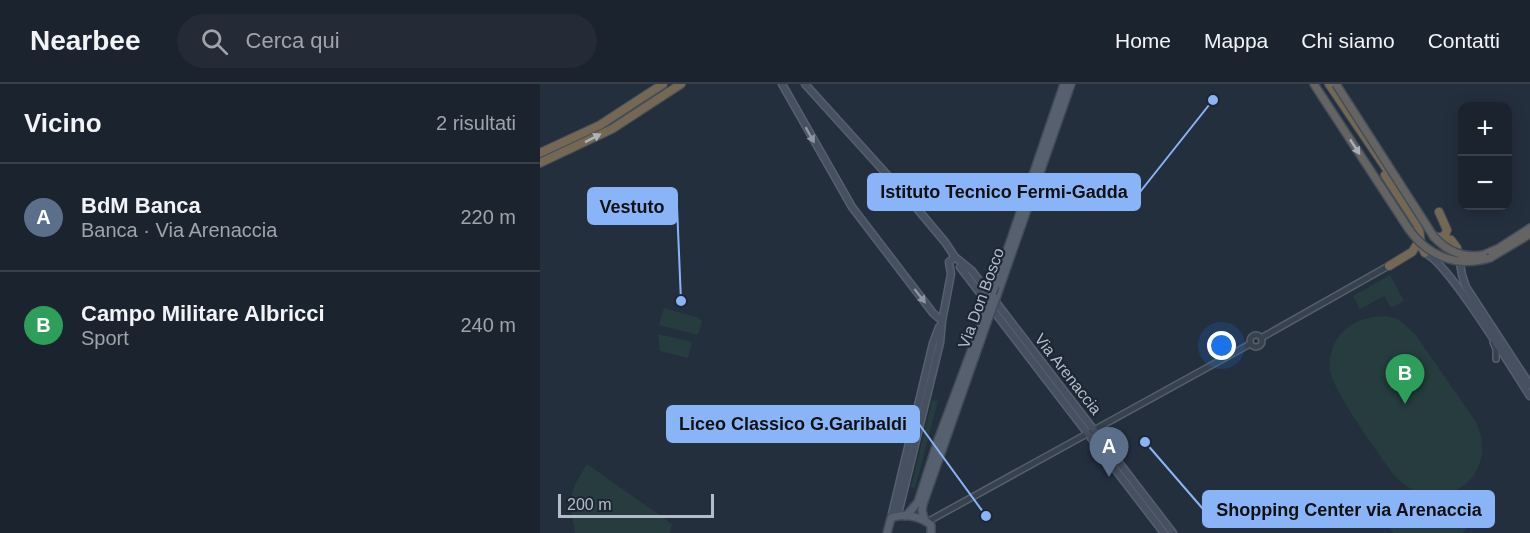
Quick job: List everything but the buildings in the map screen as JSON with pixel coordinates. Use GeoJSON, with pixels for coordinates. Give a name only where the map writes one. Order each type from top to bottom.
{"type":"FeatureCollection","features":[{"type":"Feature","properties":{"kind":"highway"},"geometry":{"type":"LineString","coordinates":[[540,153],[600,125],[663,84]]}},
{"type":"Feature","properties":{"kind":"highway"},"geometry":{"type":"LineString","coordinates":[[540,163],[612,129],[681,84]]}},
{"type":"Feature","properties":{"kind":"highway"},"geometry":{"type":"LineString","coordinates":[[1314,84],[1413,235],[1430,251],[1455,261],[1484,260],[1502,253],[1530,234]]}},
{"type":"Feature","properties":{"kind":"highway"},"geometry":{"type":"LineString","coordinates":[[1323,84],[1429,233],[1438,238],[1451,240],[1457,248]]}},
{"type":"Feature","properties":{"kind":"highway"},"geometry":{"type":"LineString","coordinates":[[1329,84],[1407,202],[1418,224],[1420,245],[1425,253]]}},
{"type":"Feature","properties":{"kind":"highway"},"geometry":{"type":"LineString","coordinates":[[1336,84],[1430,232],[1448,250],[1461,255],[1483,255],[1500,248],[1530,228]]}},
{"type":"Feature","properties":{"kind":"highway"},"geometry":{"type":"LineString","coordinates":[[1438,238],[1445,235],[1447,230],[1439,212]]}},
{"type":"Feature","properties":{"kind":"highway"},"geometry":{"type":"LineString","coordinates":[[1389,266],[1412,252],[1418,246],[1420,239]]}},
{"type":"Feature","properties":{"kind":"main road"},"geometry":{"type":"LineString","coordinates":[[782,84],[852,207],[931,311],[942,321]]}},
{"type":"Feature","properties":{"kind":"main road"},"geometry":{"type":"LineString","coordinates":[[805,84],[909,199],[944,240],[955,257],[955,270],[942,321],[933,343],[899,510],[900,514],[926,521],[931,525],[931,533]]}},
{"type":"Feature","properties":{"kind":"main road","name":"Via Don Bosco"},"geometry":{"type":"LineString","coordinates":[[906,516],[918,502],[941,431],[984,322],[996,298],[1000,277],[1064,84]]}},
{"type":"Feature","properties":{"kind":"main road","name":"Via Don Bosco"},"geometry":{"type":"LineString","coordinates":[[926,521],[922,512],[923,504],[994,286],[1000,277],[1071,84]]}},
{"type":"Feature","properties":{"kind":"main road"},"geometry":{"type":"LineString","coordinates":[[1457,248],[1466,287],[1530,385]]}},
{"type":"Feature","properties":{"kind":"main road"},"geometry":{"type":"LineString","coordinates":[[1425,253],[1438,262],[1530,396]]}},
{"type":"Feature","properties":{"kind":"main road"},"geometry":{"type":"LineString","coordinates":[[955,257],[949,262],[955,270],[967,276]]}},
{"type":"Feature","properties":{"kind":"main road","name":"Via Arenaccia"},"geometry":{"type":"LineString","coordinates":[[955,270],[967,276],[1173,533]]}},
{"type":"Feature","properties":{"kind":"main road","name":"Via Arenaccia"},"geometry":{"type":"LineString","coordinates":[[955,270],[972,271],[1164,533]]}},
{"type":"Feature","properties":{"kind":"main road"},"geometry":{"type":"LineString","coordinates":[[887,533],[924,395]]}},
{"type":"Feature","properties":{"kind":"main road"},"geometry":{"type":"LineString","coordinates":[[891,519],[906,516]]}},
{"type":"Feature","properties":{"kind":"street"},"geometry":{"type":"LineString","coordinates":[[926,521],[1250,344],[1253,336],[1257,335],[1261,338],[1389,266],[1418,253],[1425,253]]}},
{"type":"Feature","properties":{"kind":"street"},"geometry":{"type":"LineString","coordinates":[[1490,335],[1496,349],[1496,359]]}},
{"type":"Feature","properties":{"kind":"green space"},"geometry":{"type":"Polygon","coordinates":[[[1390,275],[1404,301],[1391,308],[1384,296],[1360,309],[1353,296],[1390,275]]]}},
{"type":"Feature","properties":{"kind":"green space"},"geometry":{"type":"Polygon","coordinates":[[[664,308],[699,318],[702,322],[698,335],[659,325],[664,308]]]}},
{"type":"Feature","properties":{"kind":"green space"},"geometry":{"type":"Polygon","coordinates":[[[1386,316],[1398,319],[1415,334],[1476,422],[1482,443],[1480,461],[1473,477],[1460,488],[1445,494],[1427,494],[1410,488],[1393,474],[1357,422],[1333,380],[1330,356],[1337,338],[1361,320],[1386,316]]]}},
{"type":"Feature","properties":{"kind":"green space"},"geometry":{"type":"Polygon","coordinates":[[[658,334],[692,342],[688,358],[660,351],[658,334]]]}},
{"type":"Feature","properties":{"kind":"green space"},"geometry":{"type":"Polygon","coordinates":[[[932,400],[938,401],[915,488],[911,487],[932,400]]]}},
{"type":"Feature","properties":{"kind":"green space"},"geometry":{"type":"Polygon","coordinates":[[[587,464],[672,524],[670,533],[575,533],[571,504],[573,490],[587,464]]]}},
{"type":"Feature","properties":{"kind":"green space"},"geometry":{"type":"Polygon","coordinates":[[[1459,500],[1478,513],[1462,533],[1393,533],[1383,517],[1393,513],[1403,503],[1417,501],[1445,503],[1459,500]]]}},
{"type":"Feature","properties":{"kind":"place","name":"Istituto Tecnico Fermi-Gadda"},"geometry":{"type":"Point","coordinates":[1213,100]}},
{"type":"Feature","properties":{"kind":"place","name":"Vestuto"},"geometry":{"type":"Point","coordinates":[681,301]}},
{"type":"Feature","properties":{"kind":"place","name":"Campo Militare Albricci"},"geometry":{"type":"Point","coordinates":[1405,404]}},
{"type":"Feature","properties":{"kind":"place","name":"Shopping Center via Arenaccia"},"geometry":{"type":"Point","coordinates":[1145,442]}},
{"type":"Feature","properties":{"kind":"place","name":"BdM Banca"},"geometry":{"type":"Point","coordinates":[1109,477]}},
{"type":"Feature","properties":{"kind":"place","name":"Liceo Classico G.Garibaldi"},"geometry":{"type":"Point","coordinates":[986,516]}}]}
